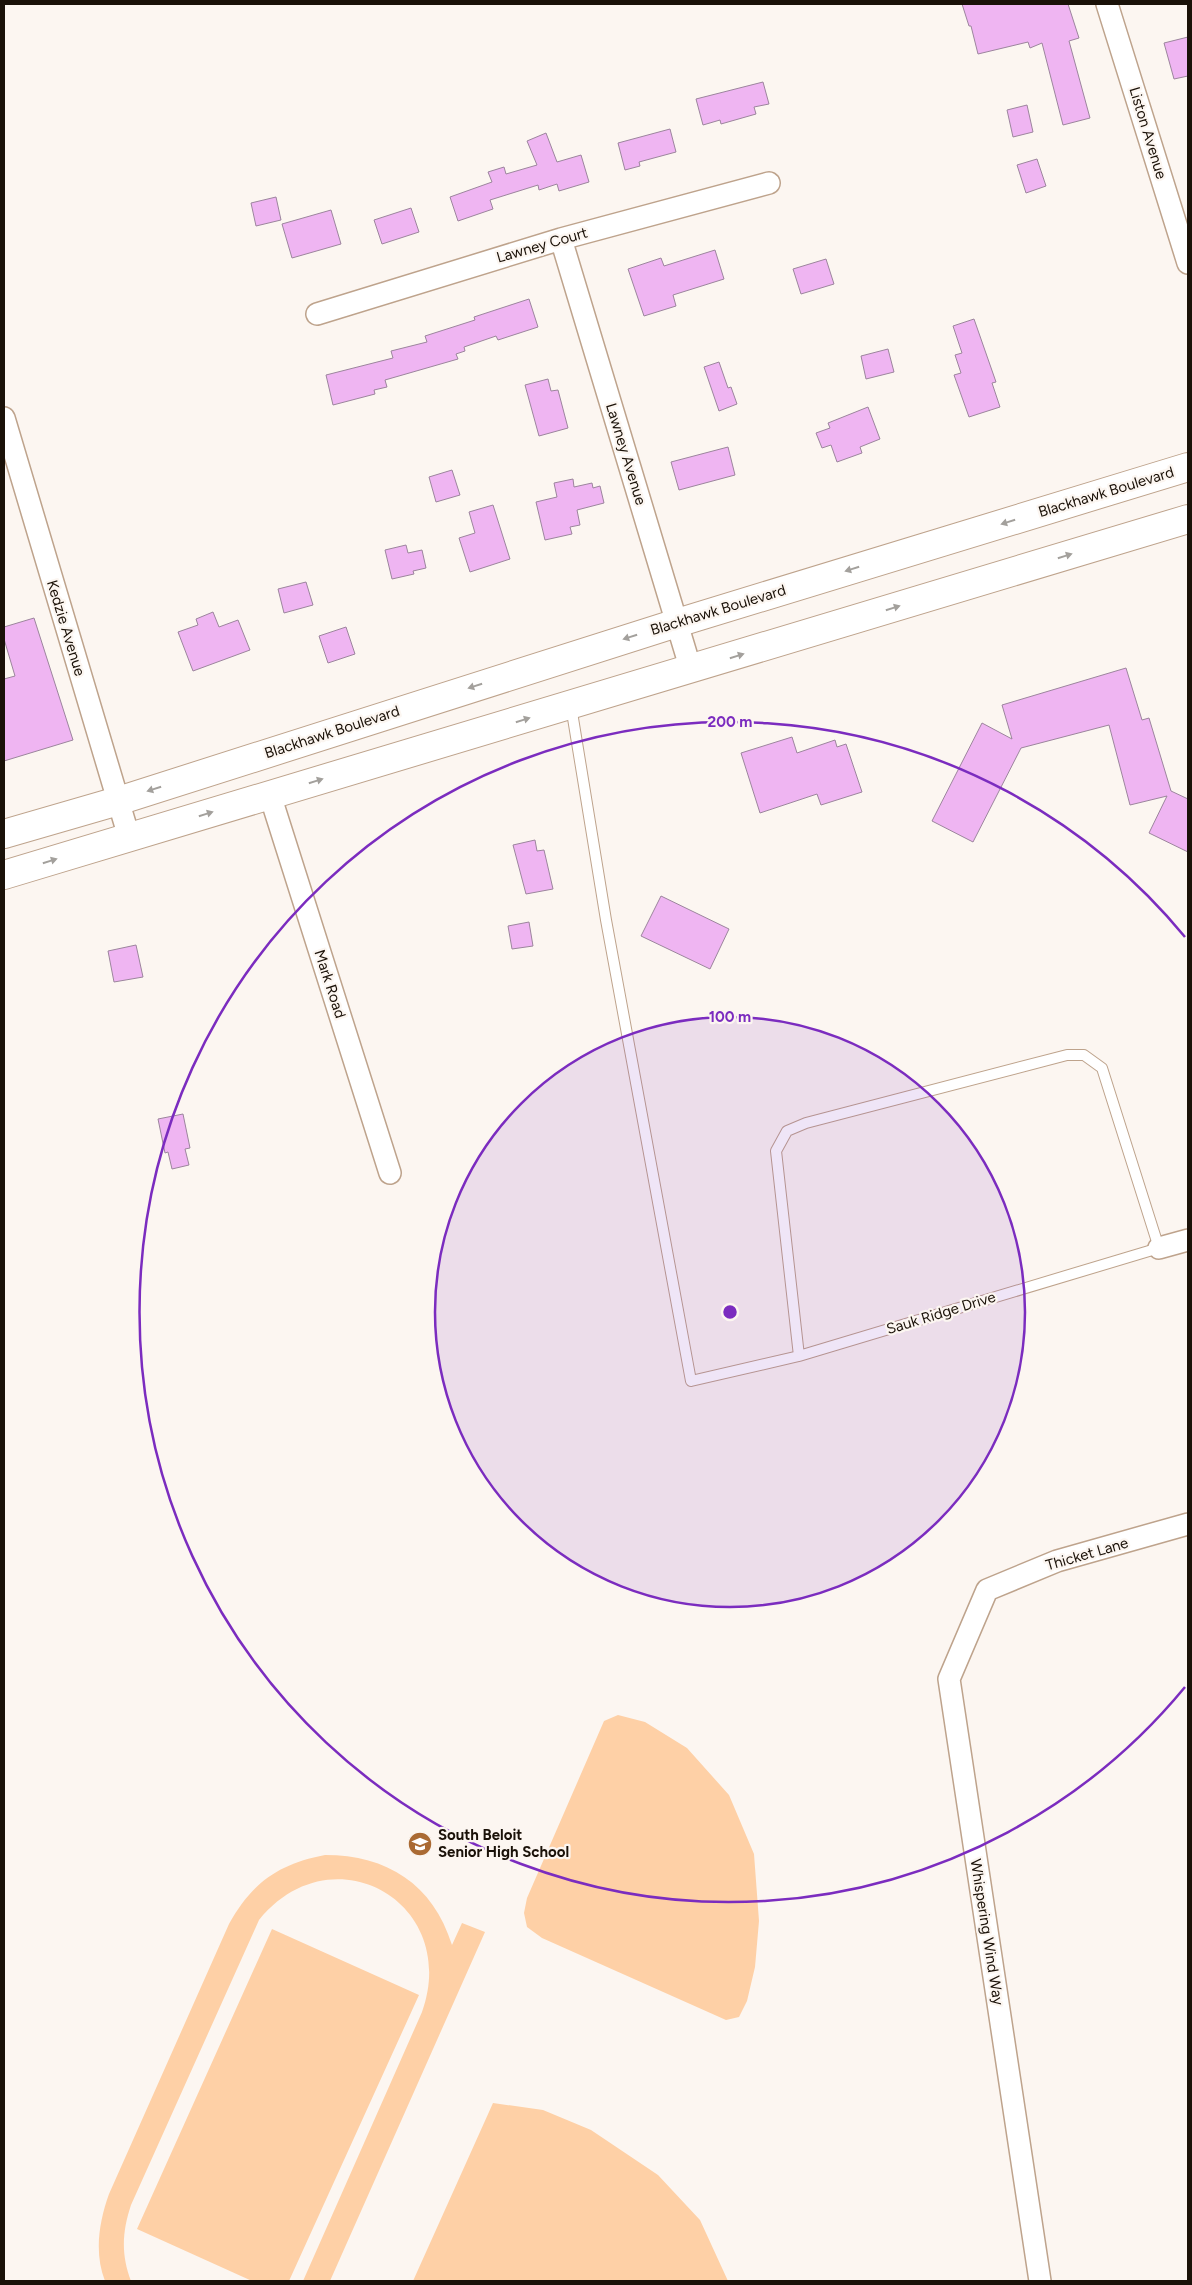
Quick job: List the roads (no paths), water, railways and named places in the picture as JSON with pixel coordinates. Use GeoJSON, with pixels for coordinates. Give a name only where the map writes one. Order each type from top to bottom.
{"type":"FeatureCollection","features":[{"type":"Feature","properties":{"kind":"main road","name":"Blackhawk Boulevard"},"geometry":{"type":"LineString","coordinates":[[4,834],[118,801],[677,622],[1188,467]]}},
{"type":"Feature","properties":{"kind":"main road"},"geometry":{"type":"LineString","coordinates":[[4,875],[1188,519]]}},
{"type":"Feature","properties":{"kind":"street","name":"Liston Avenue"},"geometry":{"type":"LineString","coordinates":[[1107,4],[1188,263]]}},
{"type":"Feature","properties":{"kind":"street","name":"Lawney Court"},"geometry":{"type":"LineString","coordinates":[[317,314],[561,239],[769,183]]}},
{"type":"Feature","properties":{"kind":"street","name":"Lawney Avenue"},"geometry":{"type":"LineString","coordinates":[[561,239],[691,670]]}},
{"type":"Feature","properties":{"kind":"street","name":"Kedzie Avenue"},"geometry":{"type":"LineString","coordinates":[[4,418],[129,837]]}},
{"type":"Feature","properties":{"kind":"street","name":"Mark Road"},"geometry":{"type":"LineString","coordinates":[[270,795],[390,1173]]}},
{"type":"Feature","properties":{"kind":"street","name":"Sauk Ridge Drive"},"geometry":{"type":"LineString","coordinates":[[1159,1248],[1188,1240]]}},
{"type":"Feature","properties":{"kind":"street","name":"Thicket Lane"},"geometry":{"type":"LineString","coordinates":[[987,1590],[1057,1561],[1188,1524]]}},
{"type":"Feature","properties":{"kind":"street","name":"Whispering Wind Way"},"geometry":{"type":"LineString","coordinates":[[987,1590],[950,1679],[1040,2281]]}},
{"type":"Feature","properties":{"kind":"lane","name":"Sauk Ridge Drive"},"geometry":{"type":"LineString","coordinates":[[570,705],[606,920],[691,1381],[799,1356],[1159,1248]]}},
{"type":"Feature","properties":{"kind":"lane"},"geometry":{"type":"LineString","coordinates":[[799,1356],[776,1151],[787,1132],[806,1123],[1067,1055],[1084,1055],[1102,1068],[1159,1248]]}},
{"type":"Feature","properties":{"kind":"place","name":"South Beloit Senior High School"},"geometry":{"type":"Point","coordinates":[420,1844]}}]}
